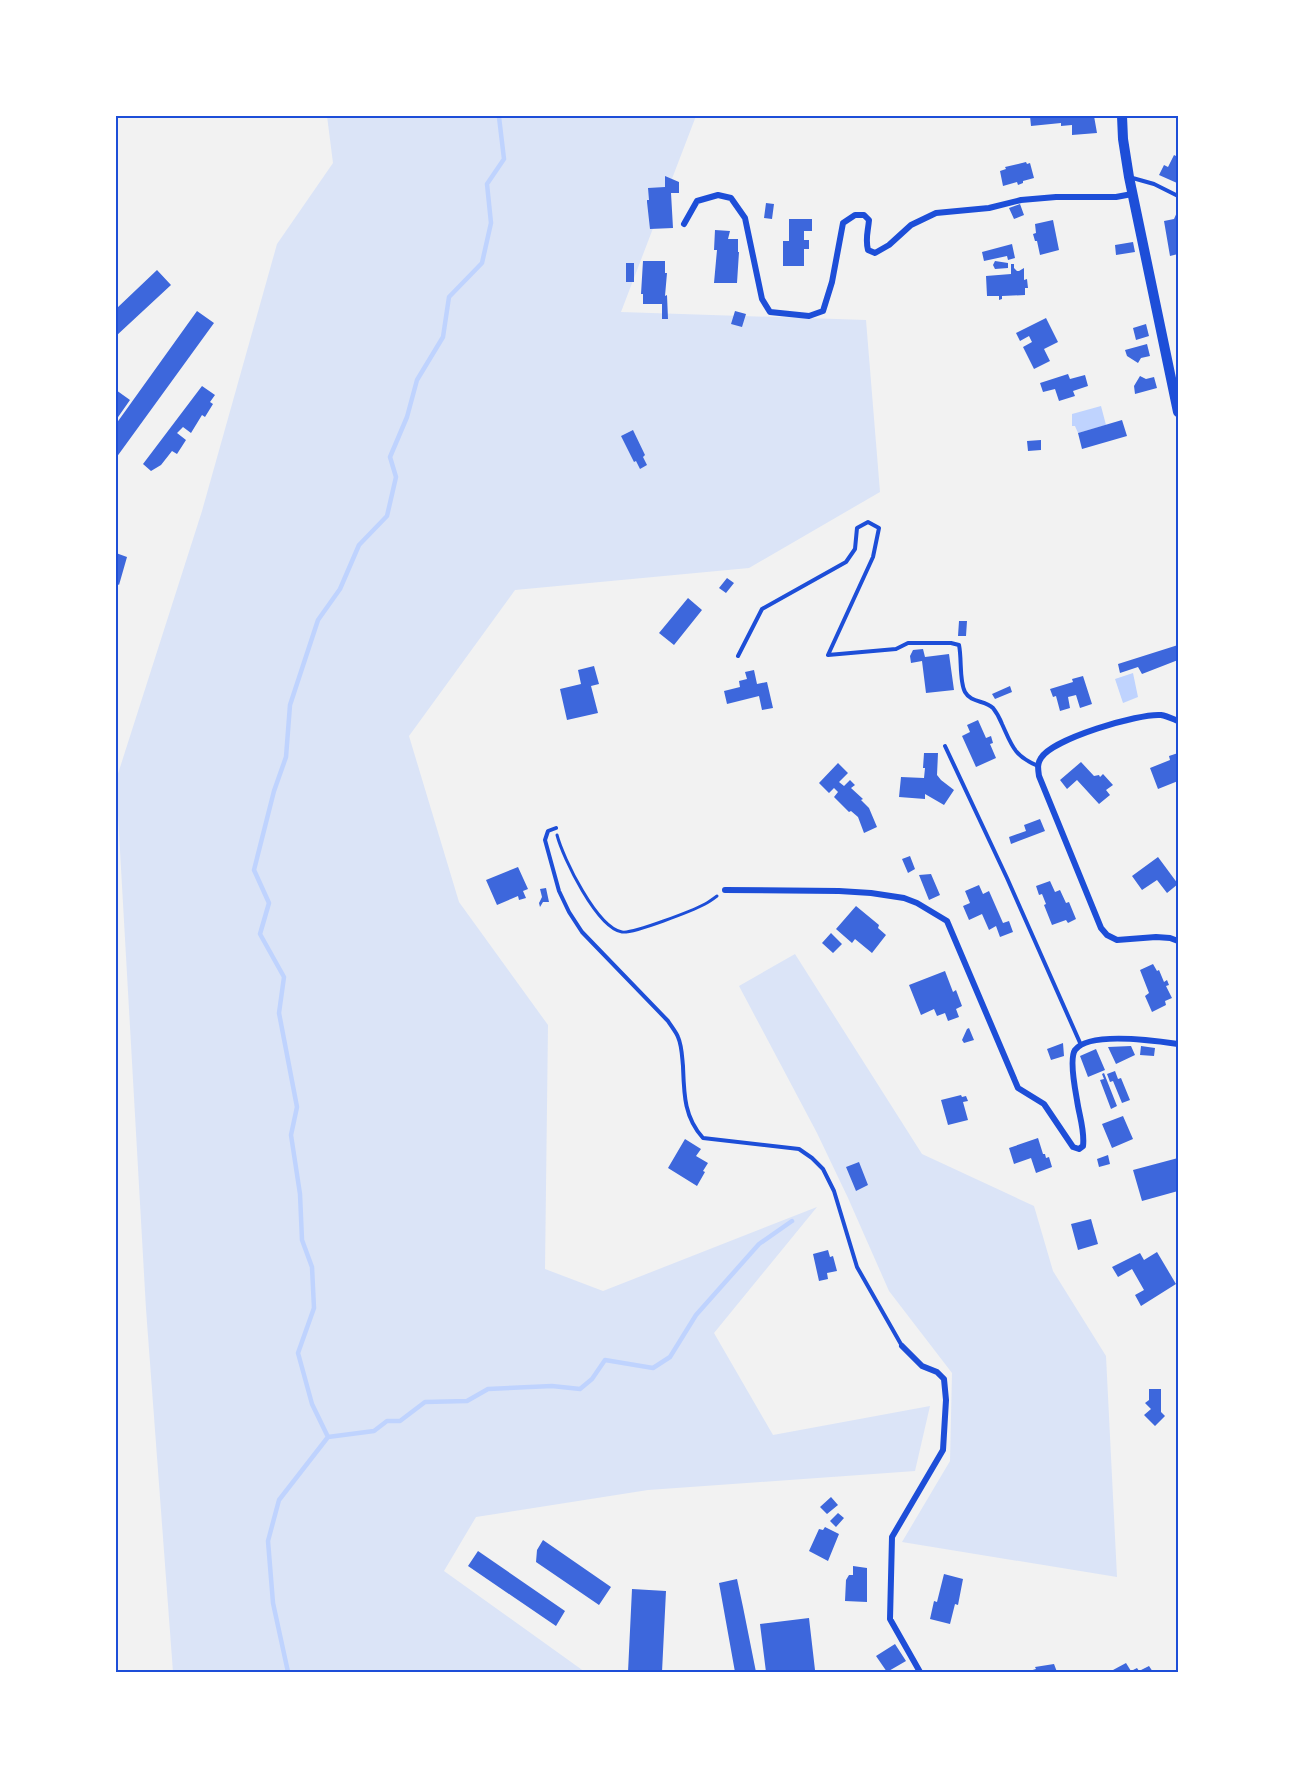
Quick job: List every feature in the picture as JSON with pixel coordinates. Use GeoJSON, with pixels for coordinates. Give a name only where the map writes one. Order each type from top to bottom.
{"type":"FeatureCollection","features":[{"type":"Feature","properties":{"kind":"street"},"geometry":{"type":"LineString","coordinates":[[1122,116],[1123,138],[1132,194],[1179,412]]}},
{"type":"Feature","properties":{"kind":"street"},"geometry":{"type":"LineString","coordinates":[[684,224],[697,201],[718,195],[731,198],[745,218],[762,299],[770,312],[809,316],[824,311],[829,297],[843,223],[855,215],[864,215],[869,220],[865,240],[868,250],[875,253],[889,245],[911,225],[936,213],[988,208],[1021,200],[1056,197],[1116,197],[1132,194]]}},
{"type":"Feature","properties":{"kind":"street"},"geometry":{"type":"LineString","coordinates":[[1179,721],[1162,715],[1141,716],[1118,722],[1065,742],[1044,753],[1038,766],[1039,776],[1101,928],[1107,935],[1117,940],[1156,937],[1179,941]]}},
{"type":"Feature","properties":{"kind":"street"},"geometry":{"type":"LineString","coordinates":[[724,890],[871,893],[904,898],[947,921],[1018,1088],[1044,1104],[1073,1147],[1079,1149],[1083,1146],[1084,1139],[1076,1098],[1072,1060],[1074,1051],[1081,1045],[1095,1041],[1117,1039],[1146,1039],[1179,1044]]}},
{"type":"Feature","properties":{"kind":"street"},"geometry":{"type":"LineString","coordinates":[[902,1346],[922,1365],[937,1372],[944,1379],[946,1400],[943,1450],[892,1537],[890,1620],[920,1672]]}},
{"type":"Feature","properties":{"kind":"lane"},"geometry":{"type":"LineString","coordinates":[[1129,177],[1154,184],[1179,196]]}},
{"type":"Feature","properties":{"kind":"lane"},"geometry":{"type":"LineString","coordinates":[[738,656],[762,609],[846,561],[855,549],[857,528],[868,522],[879,528],[873,557],[828,655],[897,649],[908,643],[958,645],[963,688],[966,695],[992,707],[998,714],[1014,752],[1038,766]]}},
{"type":"Feature","properties":{"kind":"lane"},"geometry":{"type":"LineString","coordinates":[[945,746],[1081,1045]]}},
{"type":"Feature","properties":{"kind":"lane"},"geometry":{"type":"LineString","coordinates":[[556,828],[548,831],[545,840],[559,891],[582,932],[668,1021],[678,1037],[682,1056],[684,1095],[694,1128],[703,1138],[799,1149],[823,1169],[834,1191],[857,1267],[902,1346]]}},
{"type":"Feature","properties":{"kind":"path"},"geometry":{"type":"LineString","coordinates":[[556,828],[561,850],[584,894],[610,926],[623,932],[706,904],[724,890]]}},
{"type":"Feature","properties":{"kind":"shaded area"},"geometry":{"type":"Polygon","coordinates":[[[327,116],[696,116],[621,312],[866,320],[880,492],[749,568],[515,590],[409,736],[459,902],[548,1025],[545,1269],[603,1291],[817,1207],[714,1333],[773,1435],[930,1406],[915,1471],[648,1490],[476,1517],[444,1571],[585,1672],[173,1672],[146,1309],[116,780],[202,511],[277,244],[333,163],[327,116]]]}},
{"type":"Feature","properties":{"kind":"shaded area"},"geometry":{"type":"Polygon","coordinates":[[[795,954],[922,1154],[1034,1206],[1053,1271],[1106,1356],[1117,1577],[902,1542],[950,1461],[952,1373],[889,1291],[817,1133],[739,986],[795,954]]]}},
{"type":"Feature","properties":{"kind":"water"},"geometry":{"type":"Polygon","coordinates":[[[1101,406],[1106,425],[1078,433],[1075,426],[1072,426],[1072,414],[1101,406]]]}},
{"type":"Feature","properties":{"kind":"water"},"geometry":{"type":"Polygon","coordinates":[[[1133,673],[1138,697],[1123,703],[1115,679],[1133,673]]]}},
{"type":"Feature","properties":{"kind":"building"},"geometry":{"type":"Polygon","coordinates":[[[1030,116],[1094,116],[1097,133],[1072,135],[1072,125],[1061,126],[1061,123],[1031,126],[1030,116]]]}},
{"type":"Feature","properties":{"kind":"building"},"geometry":{"type":"Polygon","coordinates":[[[1174,155],[1178,157],[1177,183],[1159,175],[1164,165],[1168,167],[1174,155]]]}},
{"type":"Feature","properties":{"kind":"building"},"geometry":{"type":"Polygon","coordinates":[[[1030,163],[1034,178],[1018,185],[1017,182],[1003,186],[1000,171],[1006,169],[1005,167],[1030,163]]]}},
{"type":"Feature","properties":{"kind":"building"},"geometry":{"type":"Polygon","coordinates":[[[665,176],[679,182],[679,193],[671,193],[673,228],[650,229],[648,188],[665,187],[665,176]]]}},
{"type":"Feature","properties":{"kind":"building"},"geometry":{"type":"Polygon","coordinates":[[[766,203],[774,204],[772,219],[764,218],[766,203]]]}},
{"type":"Feature","properties":{"kind":"building"},"geometry":{"type":"Polygon","coordinates":[[[1020,204],[1024,215],[1014,219],[1009,208],[1020,204]]]}},
{"type":"Feature","properties":{"kind":"building"},"geometry":{"type":"Polygon","coordinates":[[[1178,210],[1178,254],[1170,256],[1164,221],[1174,219],[1178,210]]]}},
{"type":"Feature","properties":{"kind":"building"},"geometry":{"type":"Polygon","coordinates":[[[789,219],[812,219],[812,231],[804,231],[804,240],[809,240],[809,249],[804,249],[804,266],[783,266],[783,241],[789,241],[789,219]]]}},
{"type":"Feature","properties":{"kind":"building"},"geometry":{"type":"Polygon","coordinates":[[[1053,220],[1059,250],[1040,255],[1033,234],[1036,233],[1035,224],[1053,220]]]}},
{"type":"Feature","properties":{"kind":"building"},"geometry":{"type":"Polygon","coordinates":[[[715,230],[730,231],[728,239],[738,239],[737,283],[714,283],[717,250],[714,250],[715,230]]]}},
{"type":"Feature","properties":{"kind":"building"},"geometry":{"type":"Polygon","coordinates":[[[1133,242],[1135,252],[1116,255],[1115,245],[1133,242]]]}},
{"type":"Feature","properties":{"kind":"building"},"geometry":{"type":"Polygon","coordinates":[[[1012,244],[1015,258],[1008,260],[1007,256],[984,261],[982,252],[1012,244]]]}},
{"type":"Feature","properties":{"kind":"building"},"geometry":{"type":"Polygon","coordinates":[[[643,261],[665,261],[665,273],[667,273],[665,296],[667,295],[668,319],[662,319],[662,304],[643,304],[643,294],[641,294],[643,261]]]}},
{"type":"Feature","properties":{"kind":"building"},"geometry":{"type":"Polygon","coordinates":[[[995,261],[1008,263],[1008,268],[995,269],[993,265],[995,261]]]}},
{"type":"Feature","properties":{"kind":"building"},"geometry":{"type":"Polygon","coordinates":[[[626,263],[634,263],[634,282],[626,282],[626,263]]]}},
{"type":"Feature","properties":{"kind":"building"},"geometry":{"type":"Polygon","coordinates":[[[1011,264],[1014,264],[1017,271],[1024,268],[1024,280],[1027,279],[1028,288],[1025,288],[1025,295],[1002,296],[999,300],[999,296],[987,296],[986,276],[1011,274],[1011,264]]]}},
{"type":"Feature","properties":{"kind":"building"},"geometry":{"type":"Polygon","coordinates":[[[157,270],[171,285],[116,336],[116,309],[157,270]]]}},
{"type":"Feature","properties":{"kind":"building"},"geometry":{"type":"Polygon","coordinates":[[[197,311],[214,323],[116,458],[116,424],[197,311]]]}},
{"type":"Feature","properties":{"kind":"building"},"geometry":{"type":"Polygon","coordinates":[[[735,311],[746,314],[742,327],[731,324],[735,311]]]}},
{"type":"Feature","properties":{"kind":"building"},"geometry":{"type":"Polygon","coordinates":[[[1046,318],[1058,342],[1044,349],[1050,361],[1034,369],[1023,347],[1032,342],[1029,336],[1020,341],[1016,333],[1046,318]]]}},
{"type":"Feature","properties":{"kind":"building"},"geometry":{"type":"Polygon","coordinates":[[[1146,324],[1149,336],[1136,340],[1133,328],[1146,324]]]}},
{"type":"Feature","properties":{"kind":"building"},"geometry":{"type":"Polygon","coordinates":[[[1147,344],[1150,356],[1141,358],[1138,363],[1127,356],[1125,350],[1147,344]]]}},
{"type":"Feature","properties":{"kind":"building"},"geometry":{"type":"Polygon","coordinates":[[[1068,374],[1070,379],[1085,375],[1088,386],[1073,391],[1075,396],[1059,401],[1055,389],[1043,392],[1040,383],[1068,374]]]}},
{"type":"Feature","properties":{"kind":"building"},"geometry":{"type":"Polygon","coordinates":[[[1140,376],[1146,379],[1154,377],[1157,388],[1135,394],[1134,386],[1140,376]]]}},
{"type":"Feature","properties":{"kind":"building"},"geometry":{"type":"Polygon","coordinates":[[[202,386],[215,395],[210,402],[213,404],[205,417],[202,415],[191,433],[183,427],[177,433],[186,440],[177,454],[172,451],[161,465],[151,471],[143,464],[202,386]]]}},
{"type":"Feature","properties":{"kind":"building"},"geometry":{"type":"Polygon","coordinates":[[[116,390],[130,400],[116,420],[116,390]]]}},
{"type":"Feature","properties":{"kind":"building"},"geometry":{"type":"Polygon","coordinates":[[[1122,420],[1127,436],[1082,449],[1078,433],[1122,420]]]}},
{"type":"Feature","properties":{"kind":"building"},"geometry":{"type":"Polygon","coordinates":[[[633,430],[645,455],[643,457],[647,465],[640,469],[621,436],[633,430]]]}},
{"type":"Feature","properties":{"kind":"building"},"geometry":{"type":"Polygon","coordinates":[[[1041,440],[1041,450],[1028,451],[1027,441],[1041,440]]]}},
{"type":"Feature","properties":{"kind":"building"},"geometry":{"type":"Polygon","coordinates":[[[116,553],[127,557],[119,585],[116,583],[116,553]]]}},
{"type":"Feature","properties":{"kind":"building"},"geometry":{"type":"Polygon","coordinates":[[[727,578],[734,583],[726,593],[719,588],[727,578]]]}},
{"type":"Feature","properties":{"kind":"building"},"geometry":{"type":"Polygon","coordinates":[[[688,598],[702,610],[674,645],[659,633],[688,598]]]}},
{"type":"Feature","properties":{"kind":"building"},"geometry":{"type":"Polygon","coordinates":[[[959,621],[967,621],[966,636],[958,636],[959,621]]]}},
{"type":"Feature","properties":{"kind":"building"},"geometry":{"type":"Polygon","coordinates":[[[1178,645],[1178,660],[1142,674],[1138,667],[1120,673],[1118,664],[1178,645]]]}},
{"type":"Feature","properties":{"kind":"building"},"geometry":{"type":"Polygon","coordinates":[[[923,649],[925,657],[949,654],[954,690],[926,693],[922,661],[911,663],[910,656],[913,650],[923,649]]]}},
{"type":"Feature","properties":{"kind":"building"},"geometry":{"type":"Polygon","coordinates":[[[594,666],[599,684],[591,686],[598,713],[567,720],[560,689],[581,684],[578,670],[594,666]]]}},
{"type":"Feature","properties":{"kind":"building"},"geometry":{"type":"Polygon","coordinates":[[[754,670],[757,684],[767,682],[773,708],[762,710],[759,696],[727,704],[724,691],[740,687],[739,681],[747,679],[745,672],[754,670]]]}},
{"type":"Feature","properties":{"kind":"building"},"geometry":{"type":"Polygon","coordinates":[[[1083,676],[1092,704],[1080,708],[1076,695],[1068,697],[1070,708],[1060,711],[1056,696],[1053,697],[1050,689],[1073,682],[1072,679],[1083,676]]]}},
{"type":"Feature","properties":{"kind":"building"},"geometry":{"type":"Polygon","coordinates":[[[1010,686],[1012,692],[995,699],[992,694],[1010,686]]]}},
{"type":"Feature","properties":{"kind":"building"},"geometry":{"type":"Polygon","coordinates":[[[978,720],[986,738],[991,736],[993,743],[990,744],[996,758],[976,767],[962,736],[970,732],[967,725],[978,720]]]}},
{"type":"Feature","properties":{"kind":"building"},"geometry":{"type":"Polygon","coordinates":[[[924,753],[938,753],[937,775],[954,790],[944,805],[925,794],[925,799],[899,797],[901,777],[924,778],[924,753]]]}},
{"type":"Feature","properties":{"kind":"building"},"geometry":{"type":"Polygon","coordinates":[[[1178,753],[1178,781],[1158,789],[1150,768],[1170,760],[1169,756],[1178,753]]]}},
{"type":"Feature","properties":{"kind":"building"},"geometry":{"type":"Polygon","coordinates":[[[1081,762],[1094,776],[1099,775],[1100,777],[1103,774],[1113,785],[1106,790],[1110,795],[1099,804],[1077,780],[1067,789],[1060,780],[1081,762]]]}},
{"type":"Feature","properties":{"kind":"building"},"geometry":{"type":"Polygon","coordinates":[[[838,763],[848,773],[839,782],[844,786],[850,780],[855,785],[851,788],[869,808],[877,827],[864,833],[858,817],[851,811],[849,812],[834,797],[838,792],[834,788],[829,793],[819,783],[838,763]]]}},
{"type":"Feature","properties":{"kind":"building"},"geometry":{"type":"Polygon","coordinates":[[[1040,819],[1045,831],[1011,844],[1009,837],[1026,831],[1024,825],[1040,819]]]}},
{"type":"Feature","properties":{"kind":"building"},"geometry":{"type":"Polygon","coordinates":[[[910,856],[915,869],[908,873],[902,859],[910,856]]]}},
{"type":"Feature","properties":{"kind":"building"},"geometry":{"type":"Polygon","coordinates":[[[1158,857],[1178,884],[1167,893],[1157,880],[1142,890],[1132,876],[1158,857]]]}},
{"type":"Feature","properties":{"kind":"building"},"geometry":{"type":"Polygon","coordinates":[[[518,867],[528,889],[523,891],[526,898],[519,900],[518,896],[497,905],[486,880],[518,867]]]}},
{"type":"Feature","properties":{"kind":"building"},"geometry":{"type":"Polygon","coordinates":[[[931,874],[940,895],[929,900],[919,875],[931,874]]]}},
{"type":"Feature","properties":{"kind":"building"},"geometry":{"type":"Polygon","coordinates":[[[1050,881],[1055,892],[1060,890],[1066,903],[1069,902],[1076,919],[1068,923],[1066,920],[1052,925],[1042,894],[1039,895],[1036,886],[1050,881]]]}},
{"type":"Feature","properties":{"kind":"building"},"geometry":{"type":"Polygon","coordinates":[[[979,885],[983,894],[989,891],[1003,923],[1009,921],[1013,932],[1000,937],[996,926],[989,930],[982,914],[969,920],[963,906],[970,903],[965,891],[979,885]]]}},
{"type":"Feature","properties":{"kind":"building"},"geometry":{"type":"Polygon","coordinates":[[[546,888],[549,902],[543,902],[540,907],[542,897],[540,889],[546,888]]]}},
{"type":"Feature","properties":{"kind":"building"},"geometry":{"type":"Polygon","coordinates":[[[856,906],[879,925],[878,928],[886,935],[872,953],[855,939],[852,943],[836,929],[856,906]]]}},
{"type":"Feature","properties":{"kind":"building"},"geometry":{"type":"Polygon","coordinates":[[[831,933],[842,944],[833,953],[822,943],[831,933]]]}},
{"type":"Feature","properties":{"kind":"building"},"geometry":{"type":"Polygon","coordinates":[[[1153,964],[1157,971],[1159,970],[1164,982],[1167,980],[1169,985],[1166,986],[1172,998],[1165,1001],[1166,1005],[1152,1012],[1145,996],[1149,993],[1140,970],[1153,964]]]}},
{"type":"Feature","properties":{"kind":"building"},"geometry":{"type":"Polygon","coordinates":[[[945,971],[953,992],[956,990],[962,1006],[956,1009],[959,1017],[948,1021],[945,1013],[937,1016],[934,1009],[921,1015],[909,985],[945,971]]]}},
{"type":"Feature","properties":{"kind":"building"},"geometry":{"type":"Polygon","coordinates":[[[969,1028],[974,1040],[964,1043],[962,1040],[969,1028]]]}},
{"type":"Feature","properties":{"kind":"building"},"geometry":{"type":"Polygon","coordinates":[[[1063,1043],[1064,1056],[1051,1060],[1047,1049],[1063,1043]]]}},
{"type":"Feature","properties":{"kind":"building"},"geometry":{"type":"Polygon","coordinates":[[[1131,1046],[1135,1055],[1116,1064],[1108,1047],[1131,1046]]]}},
{"type":"Feature","properties":{"kind":"building"},"geometry":{"type":"Polygon","coordinates":[[[1141,1046],[1155,1048],[1154,1056],[1140,1055],[1141,1046]]]}},
{"type":"Feature","properties":{"kind":"building"},"geometry":{"type":"Polygon","coordinates":[[[1096,1049],[1105,1070],[1088,1077],[1080,1056],[1096,1049]]]}},
{"type":"Feature","properties":{"kind":"building"},"geometry":{"type":"Polygon","coordinates":[[[1115,1071],[1118,1079],[1121,1078],[1130,1100],[1122,1103],[1113,1081],[1110,1082],[1107,1074],[1115,1071]]]}},
{"type":"Feature","properties":{"kind":"building"},"geometry":{"type":"Polygon","coordinates":[[[1104,1073],[1117,1106],[1111,1109],[1100,1080],[1104,1079],[1102,1074],[1104,1073]]]}},
{"type":"Feature","properties":{"kind":"building"},"geometry":{"type":"Polygon","coordinates":[[[966,1096],[968,1101],[963,1102],[968,1120],[948,1125],[941,1100],[966,1096]]]}},
{"type":"Feature","properties":{"kind":"building"},"geometry":{"type":"Polygon","coordinates":[[[1123,1116],[1133,1139],[1112,1148],[1102,1124],[1123,1116]]]}},
{"type":"Feature","properties":{"kind":"building"},"geometry":{"type":"Polygon","coordinates":[[[1038,1138],[1043,1154],[1046,1158],[1049,1157],[1052,1167],[1036,1173],[1031,1158],[1014,1164],[1009,1148],[1038,1138]]]}},
{"type":"Feature","properties":{"kind":"building"},"geometry":{"type":"Polygon","coordinates":[[[685,1139],[701,1149],[696,1156],[708,1163],[697,1186],[668,1168],[685,1139]]]}},
{"type":"Feature","properties":{"kind":"building"},"geometry":{"type":"Polygon","coordinates":[[[1108,1155],[1110,1164],[1099,1167],[1097,1159],[1108,1155]]]}},
{"type":"Feature","properties":{"kind":"building"},"geometry":{"type":"Polygon","coordinates":[[[1178,1158],[1178,1191],[1142,1201],[1133,1170],[1178,1158]]]}},
{"type":"Feature","properties":{"kind":"building"},"geometry":{"type":"Polygon","coordinates":[[[859,1162],[868,1185],[856,1191],[846,1167],[859,1162]]]}},
{"type":"Feature","properties":{"kind":"building"},"geometry":{"type":"Polygon","coordinates":[[[1091,1219],[1098,1244],[1078,1250],[1071,1224],[1091,1219]]]}},
{"type":"Feature","properties":{"kind":"building"},"geometry":{"type":"Polygon","coordinates":[[[828,1250],[830,1257],[833,1256],[837,1271],[827,1273],[828,1279],[819,1281],[813,1254],[828,1250]]]}},
{"type":"Feature","properties":{"kind":"building"},"geometry":{"type":"Polygon","coordinates":[[[1157,1252],[1176,1284],[1141,1306],[1135,1295],[1144,1290],[1132,1269],[1118,1277],[1112,1267],[1140,1253],[1144,1260],[1157,1252]]]}},
{"type":"Feature","properties":{"kind":"building"},"geometry":{"type":"Polygon","coordinates":[[[1149,1389],[1161,1389],[1161,1412],[1165,1416],[1155,1426],[1144,1415],[1151,1409],[1145,1403],[1149,1400],[1149,1389]]]}},
{"type":"Feature","properties":{"kind":"building"},"geometry":{"type":"Polygon","coordinates":[[[831,1497],[838,1505],[827,1514],[820,1507],[831,1497]]]}},
{"type":"Feature","properties":{"kind":"building"},"geometry":{"type":"Polygon","coordinates":[[[838,1513],[844,1518],[836,1527],[830,1521],[838,1513]]]}},
{"type":"Feature","properties":{"kind":"building"},"geometry":{"type":"Polygon","coordinates":[[[825,1527],[839,1534],[828,1561],[809,1551],[819,1529],[823,1530],[825,1527]]]}},
{"type":"Feature","properties":{"kind":"building"},"geometry":{"type":"Polygon","coordinates":[[[543,1540],[611,1587],[599,1605],[536,1562],[537,1550],[543,1540]]]}},
{"type":"Feature","properties":{"kind":"building"},"geometry":{"type":"Polygon","coordinates":[[[478,1551],[565,1611],[556,1626],[468,1566],[478,1551]]]}},
{"type":"Feature","properties":{"kind":"building"},"geometry":{"type":"Polygon","coordinates":[[[853,1566],[867,1568],[867,1602],[845,1601],[846,1580],[849,1575],[853,1575],[853,1566]]]}},
{"type":"Feature","properties":{"kind":"building"},"geometry":{"type":"Polygon","coordinates":[[[944,1574],[963,1579],[958,1605],[955,1604],[950,1624],[930,1619],[944,1574]]]}},
{"type":"Feature","properties":{"kind":"building"},"geometry":{"type":"Polygon","coordinates":[[[737,1579],[756,1672],[735,1672],[719,1583],[737,1579]]]}},
{"type":"Feature","properties":{"kind":"building"},"geometry":{"type":"Polygon","coordinates":[[[632,1589],[666,1591],[662,1672],[628,1672],[632,1589]]]}},
{"type":"Feature","properties":{"kind":"building"},"geometry":{"type":"Polygon","coordinates":[[[809,1618],[815,1670],[766,1672],[760,1624],[809,1618]]]}},
{"type":"Feature","properties":{"kind":"building"},"geometry":{"type":"Polygon","coordinates":[[[895,1644],[906,1661],[887,1672],[876,1656],[895,1644]]]}},
{"type":"Feature","properties":{"kind":"building"},"geometry":{"type":"Polygon","coordinates":[[[1126,1663],[1131,1671],[1137,1668],[1139,1671],[1149,1666],[1153,1672],[1114,1672],[1113,1670],[1126,1663]]]}},
{"type":"Feature","properties":{"kind":"building"},"geometry":{"type":"Polygon","coordinates":[[[1054,1664],[1057,1672],[1026,1672],[1036,1669],[1035,1667],[1054,1664]]]}},
{"type":"Feature","properties":{"kind":"waterway"},"geometry":{"type":"LineString","coordinates":[[288,1672],[273,1603],[268,1541],[279,1500],[328,1437],[312,1404],[298,1353],[314,1308],[312,1267],[302,1240],[300,1194],[291,1135],[297,1107],[279,1013],[284,977],[260,934],[269,903],[254,870],[274,791],[286,757],[290,705],[318,620],[340,589],[359,545],[387,516],[396,477],[390,457],[407,417],[417,380],[443,337],[449,297],[482,263],[491,223],[487,184],[504,159],[499,117]]}},
{"type":"Feature","properties":{"kind":"waterway"},"geometry":{"type":"LineString","coordinates":[[328,1437],[374,1431],[387,1421],[400,1421],[425,1402],[467,1401],[488,1389],[552,1386],[580,1389],[592,1379],[605,1360],[653,1368],[670,1357],[696,1315],[759,1244],[792,1221]]}}]}
